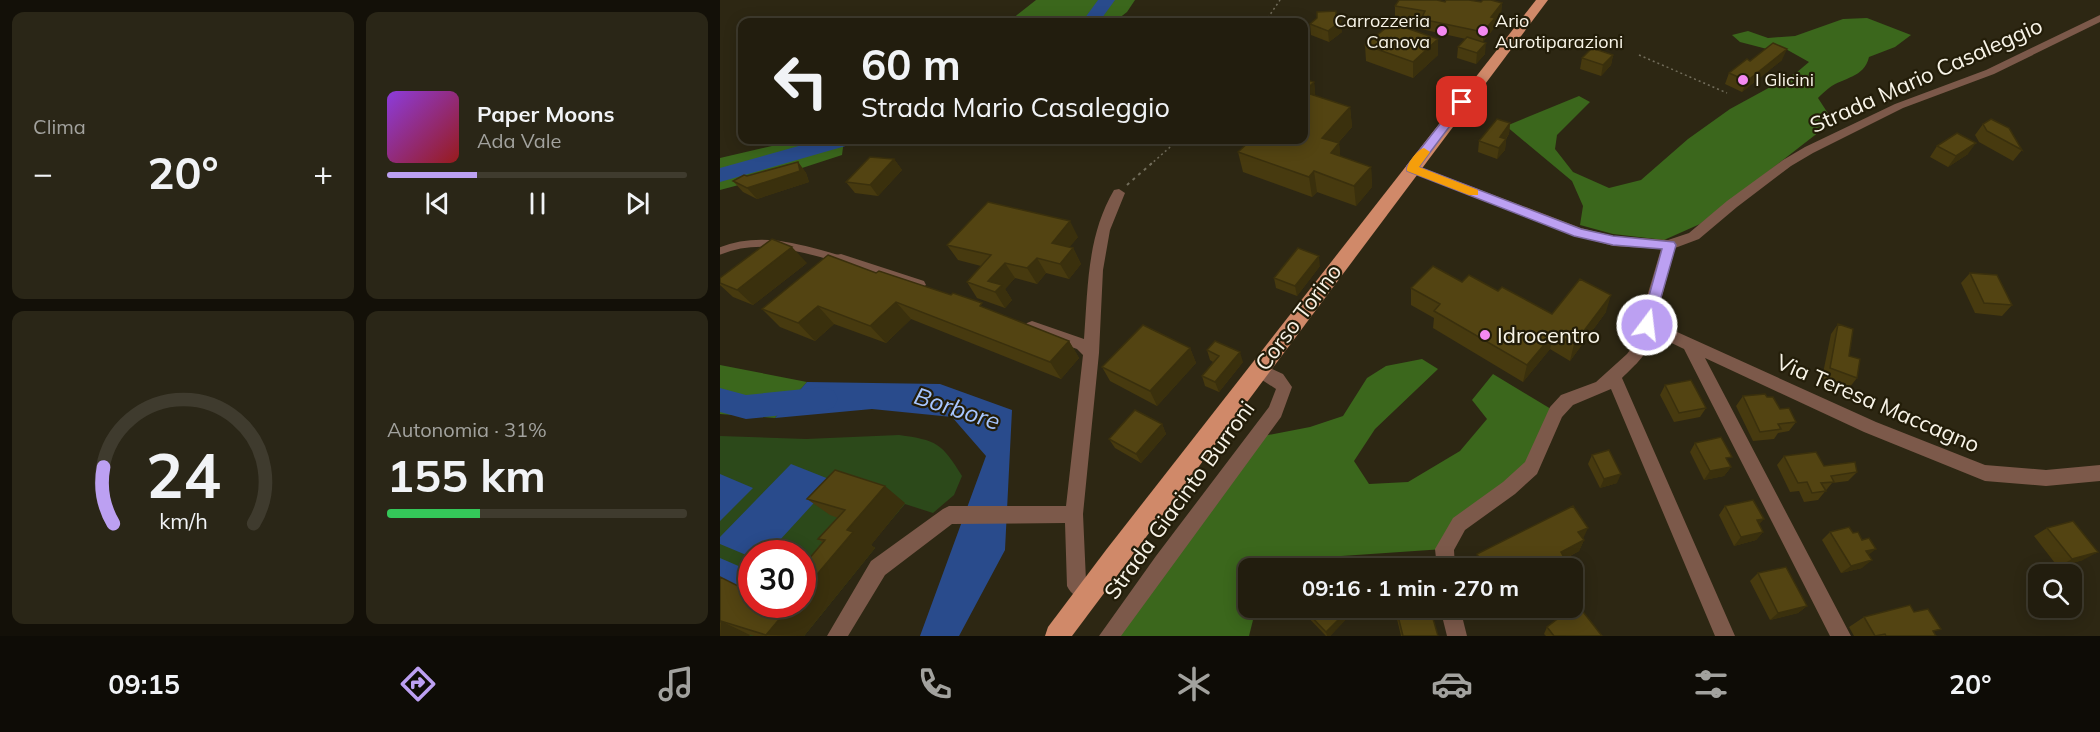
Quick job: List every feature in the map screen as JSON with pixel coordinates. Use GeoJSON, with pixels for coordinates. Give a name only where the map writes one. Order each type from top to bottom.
{"type":"FeatureCollection","features":[{"type":"Feature","properties":{"kind":"main road","name":"Corso Torino"},"geometry":{"type":"LineString","coordinates":[[1057,636],[1258,369],[1542,0]]}},
{"type":"Feature","properties":{"kind":"street","name":"Strada Mario Casaleggio"},"geometry":{"type":"LineString","coordinates":[[1412,168],[1578,232],[1613,241],[1670,245],[1694,236],[1778,170],[1809,150],[1899,106],[1990,72],[2100,18]]}},
{"type":"Feature","properties":{"kind":"street"},"geometry":{"type":"LineString","coordinates":[[1088,592],[1077,586],[1074,514],[1100,242],[1108,211],[1119,193]]}},
{"type":"Feature","properties":{"kind":"street"},"geometry":{"type":"LineString","coordinates":[[1445,558],[1444,549],[1460,524],[1509,488],[1531,468],[1556,412],[1567,400],[1602,387],[1633,358],[1644,343],[1670,245]]}},
{"type":"Feature","properties":{"kind":"street"},"geometry":{"type":"LineString","coordinates":[[841,259],[929,288]]}},
{"type":"Feature","properties":{"kind":"street"},"geometry":{"type":"LineString","coordinates":[[1017,321],[1082,345],[1091,353]]}},
{"type":"Feature","properties":{"kind":"street","name":"Via Teresa Maccagno"},"geometry":{"type":"LineString","coordinates":[[1647,325],[1870,427],[1985,473],[2046,478],[2100,473]]}},
{"type":"Feature","properties":{"kind":"street"},"geometry":{"type":"LineString","coordinates":[[1690,345],[1840,636]]}},
{"type":"Feature","properties":{"kind":"street","name":"Strada Giacinto Burroni"},"geometry":{"type":"LineString","coordinates":[[1109,636],[1258,437],[1283,399],[1284,387],[1277,379],[1258,369]]}},
{"type":"Feature","properties":{"kind":"street"},"geometry":{"type":"LineString","coordinates":[[1614,377],[1725,636]]}},
{"type":"Feature","properties":{"kind":"street"},"geometry":{"type":"LineString","coordinates":[[837,636],[878,568],[949,515],[1074,514]]}},
{"type":"Feature","properties":{"kind":"street"},"geometry":{"type":"LineString","coordinates":[[1452,618],[1457,636]]}},
{"type":"Feature","properties":{"kind":"lane"},"geometry":{"type":"LineString","coordinates":[[720,251],[741,243],[771,241],[841,259]]}},
{"type":"Feature","properties":{"kind":"path"},"geometry":{"type":"LineString","coordinates":[[1269,18],[1280,0]]}},
{"type":"Feature","properties":{"kind":"path"},"geometry":{"type":"LineString","coordinates":[[1639,55],[1727,93]]}},
{"type":"Feature","properties":{"kind":"path"},"geometry":{"type":"LineString","coordinates":[[1119,193],[1174,144]]}},
{"type":"Feature","properties":{"kind":"green space"},"geometry":{"type":"Polygon","coordinates":[[[1036,0],[1135,0],[1127,12],[1119,18],[1013,18],[1036,0]]]}},
{"type":"Feature","properties":{"kind":"green space"},"geometry":{"type":"Polygon","coordinates":[[[1867,18],[1911,35],[1895,47],[1869,57],[1863,69],[1835,84],[1818,98],[1829,115],[1828,125],[1700,224],[1664,240],[1613,234],[1580,225],[1583,206],[1572,181],[1506,126],[1579,96],[1590,102],[1557,135],[1555,149],[1573,172],[1609,188],[1641,180],[1688,139],[1730,109],[1796,73],[1809,62],[1784,48],[1767,49],[1740,42],[1732,35],[1748,31],[1768,38],[1795,36],[1843,19],[1867,18]]]}},
{"type":"Feature","properties":{"kind":"green space"},"geometry":{"type":"Polygon","coordinates":[[[781,144],[843,144],[842,155],[720,190],[720,158],[781,144]]]}},
{"type":"Feature","properties":{"kind":"green space"},"geometry":{"type":"Polygon","coordinates":[[[1422,359],[1438,369],[1375,429],[1354,461],[1369,484],[1408,482],[1460,451],[1487,419],[1472,400],[1493,374],[1556,412],[1531,468],[1444,549],[1323,558],[1238,558],[1238,618],[1254,618],[1249,636],[1109,636],[1258,437],[1310,427],[1343,416],[1367,378],[1386,366],[1422,359]]]}},
{"type":"Feature","properties":{"kind":"green space"},"geometry":{"type":"Polygon","coordinates":[[[720,365],[807,382],[775,418],[720,414],[720,365]]]}},
{"type":"Feature","properties":{"kind":"green space"},"geometry":{"type":"Polygon","coordinates":[[[899,435],[930,441],[937,445],[949,456],[962,476],[954,495],[933,513],[905,504],[870,545],[875,548],[804,636],[720,636],[720,436],[806,439],[899,435]]]}},
{"type":"Feature","properties":{"kind":"water"},"geometry":{"type":"Polygon","coordinates":[[[807,382],[940,384],[1012,410],[1005,550],[959,636],[920,636],[986,456],[952,417],[872,409],[775,418],[807,382]]]}},
{"type":"Feature","properties":{"kind":"water"},"geometry":{"type":"Polygon","coordinates":[[[791,464],[834,481],[780,540],[738,540],[738,552],[720,544],[720,537],[791,464]]]}},
{"type":"Feature","properties":{"kind":"water"},"geometry":{"type":"Polygon","coordinates":[[[720,474],[753,488],[720,521],[720,474]]]}},
{"type":"Feature","properties":{"kind":"water"},"geometry":{"type":"Polygon","coordinates":[[[720,558],[738,566],[738,584],[720,604],[720,558]]]}},
{"type":"Feature","properties":{"kind":"building"},"geometry":{"type":"Polygon","coordinates":[[[1399,0],[1481,2],[1491,0],[1502,3],[1491,17],[1495,18],[1483,32],[1421,19],[1425,11],[1395,6],[1399,0]]]}},
{"type":"Feature","properties":{"kind":"building"},"geometry":{"type":"Polygon","coordinates":[[[1336,11],[1336,19],[1341,21],[1328,31],[1310,24],[1317,18],[1317,12],[1336,11]]]}},
{"type":"Feature","properties":{"kind":"building"},"geometry":{"type":"Polygon","coordinates":[[[1392,23],[1438,39],[1413,62],[1365,45],[1392,23]]]}},
{"type":"Feature","properties":{"kind":"building"},"geometry":{"type":"Polygon","coordinates":[[[1467,37],[1486,43],[1477,53],[1458,47],[1467,37]]]}},
{"type":"Feature","properties":{"kind":"building"},"geometry":{"type":"Polygon","coordinates":[[[1773,43],[1787,49],[1747,81],[1729,73],[1747,59],[1750,61],[1773,43]]]}},
{"type":"Feature","properties":{"kind":"building"},"geometry":{"type":"Polygon","coordinates":[[[1592,48],[1613,55],[1603,65],[1582,58],[1592,48]]]}},
{"type":"Feature","properties":{"kind":"building"},"geometry":{"type":"Polygon","coordinates":[[[1308,80],[1314,82],[1308,88],[1308,80]]]}},
{"type":"Feature","properties":{"kind":"building"},"geometry":{"type":"Polygon","coordinates":[[[1308,93],[1350,107],[1322,138],[1339,143],[1331,153],[1371,167],[1354,186],[1314,171],[1309,177],[1238,152],[1247,144],[1308,144],[1308,93]]]}},
{"type":"Feature","properties":{"kind":"building"},"geometry":{"type":"Polygon","coordinates":[[[1497,119],[1510,123],[1500,137],[1506,139],[1499,148],[1479,141],[1497,119]]]}},
{"type":"Feature","properties":{"kind":"building"},"geometry":{"type":"Polygon","coordinates":[[[1991,119],[2009,128],[2022,150],[1987,131],[1983,124],[1991,119]]]}},
{"type":"Feature","properties":{"kind":"building"},"geometry":{"type":"Polygon","coordinates":[[[1957,133],[1976,143],[1956,156],[1937,146],[1957,133]]]}},
{"type":"Feature","properties":{"kind":"building"},"geometry":{"type":"Polygon","coordinates":[[[870,157],[894,159],[870,185],[846,182],[870,157]]]}},
{"type":"Feature","properties":{"kind":"building"},"geometry":{"type":"Polygon","coordinates":[[[798,162],[800,171],[747,188],[733,181],[744,175],[798,162]]]}},
{"type":"Feature","properties":{"kind":"building"},"geometry":{"type":"Polygon","coordinates":[[[988,202],[1070,221],[1052,243],[1073,248],[1060,264],[1037,258],[1027,268],[1005,263],[988,281],[1002,285],[995,292],[967,282],[991,255],[947,245],[988,202]]]}},
{"type":"Feature","properties":{"kind":"building"},"geometry":{"type":"Polygon","coordinates":[[[772,239],[792,247],[737,290],[720,283],[720,278],[772,239]]]}},
{"type":"Feature","properties":{"kind":"building"},"geometry":{"type":"Polygon","coordinates":[[[1298,248],[1319,256],[1295,286],[1274,278],[1298,248]]]}},
{"type":"Feature","properties":{"kind":"building"},"geometry":{"type":"Polygon","coordinates":[[[828,255],[876,273],[879,271],[982,303],[980,306],[1069,341],[1050,362],[896,302],[870,326],[818,306],[798,323],[762,309],[828,255]]]}},
{"type":"Feature","properties":{"kind":"building"},"geometry":{"type":"Polygon","coordinates":[[[1433,266],[1462,282],[1469,275],[1498,291],[1502,287],[1552,314],[1580,279],[1611,295],[1574,344],[1554,333],[1527,365],[1434,311],[1440,304],[1411,288],[1433,266]]]}},
{"type":"Feature","properties":{"kind":"building"},"geometry":{"type":"Polygon","coordinates":[[[1970,273],[1997,275],[2012,305],[1984,303],[1970,273]]]}},
{"type":"Feature","properties":{"kind":"building"},"geometry":{"type":"Polygon","coordinates":[[[1838,324],[1853,329],[1849,356],[1860,359],[1857,378],[1830,368],[1838,324]]]}},
{"type":"Feature","properties":{"kind":"building"},"geometry":{"type":"Polygon","coordinates":[[[1143,325],[1190,348],[1150,391],[1102,367],[1143,325]]]}},
{"type":"Feature","properties":{"kind":"building"},"geometry":{"type":"Polygon","coordinates":[[[1215,341],[1240,352],[1215,382],[1202,376],[1219,356],[1207,350],[1215,341]]]}},
{"type":"Feature","properties":{"kind":"building"},"geometry":{"type":"Polygon","coordinates":[[[1691,380],[1706,408],[1679,413],[1665,385],[1691,380]]]}},
{"type":"Feature","properties":{"kind":"building"},"geometry":{"type":"Polygon","coordinates":[[[1765,394],[1767,397],[1773,397],[1780,409],[1789,408],[1796,422],[1778,424],[1781,429],[1760,432],[1743,396],[1765,394]]]}},
{"type":"Feature","properties":{"kind":"building"},"geometry":{"type":"Polygon","coordinates":[[[1135,410],[1162,424],[1136,454],[1109,439],[1135,410]]]}},
{"type":"Feature","properties":{"kind":"building"},"geometry":{"type":"Polygon","coordinates":[[[1721,437],[1732,457],[1726,458],[1731,467],[1710,471],[1695,443],[1721,437]]]}},
{"type":"Feature","properties":{"kind":"building"},"geometry":{"type":"Polygon","coordinates":[[[1609,450],[1621,474],[1604,479],[1592,455],[1609,450]]]}},
{"type":"Feature","properties":{"kind":"building"},"geometry":{"type":"Polygon","coordinates":[[[1816,452],[1824,466],[1855,462],[1857,472],[1831,476],[1834,482],[1821,483],[1826,491],[1812,493],[1807,482],[1798,483],[1784,456],[1816,452]]]}},
{"type":"Feature","properties":{"kind":"building"},"geometry":{"type":"Polygon","coordinates":[[[835,470],[885,486],[847,530],[853,532],[816,576],[816,551],[825,540],[818,539],[845,510],[807,499],[835,470]]]}},
{"type":"Feature","properties":{"kind":"building"},"geometry":{"type":"Polygon","coordinates":[[[1753,500],[1764,519],[1757,520],[1763,532],[1741,537],[1725,506],[1753,500]]]}},
{"type":"Feature","properties":{"kind":"building"},"geometry":{"type":"Polygon","coordinates":[[[1573,506],[1588,528],[1578,532],[1584,540],[1561,552],[1564,558],[1479,558],[1477,554],[1573,506]]]}},
{"type":"Feature","properties":{"kind":"building"},"geometry":{"type":"Polygon","coordinates":[[[2073,521],[2098,552],[2072,559],[2047,528],[2073,521]]]}},
{"type":"Feature","properties":{"kind":"building"},"geometry":{"type":"Polygon","coordinates":[[[1849,527],[1853,533],[1858,532],[1862,540],[1869,538],[1876,549],[1866,551],[1872,560],[1851,566],[1830,532],[1849,527]]]}},
{"type":"Feature","properties":{"kind":"building"},"geometry":{"type":"Polygon","coordinates":[[[1786,567],[1807,606],[1778,613],[1758,573],[1786,567]]]}},
{"type":"Feature","properties":{"kind":"building"},"geometry":{"type":"Polygon","coordinates":[[[720,577],[738,586],[738,618],[780,618],[766,635],[720,622],[720,577]]]}},
{"type":"Feature","properties":{"kind":"building"},"geometry":{"type":"Polygon","coordinates":[[[1910,605],[1914,612],[1928,609],[1941,629],[1933,631],[1936,636],[1886,636],[1885,634],[1875,636],[1864,617],[1910,605]]]}},
{"type":"Feature","properties":{"kind":"building"},"geometry":{"type":"Polygon","coordinates":[[[1583,612],[1602,636],[1554,636],[1547,627],[1559,618],[1583,618],[1583,612]]]}},
{"type":"Feature","properties":{"kind":"building"},"geometry":{"type":"Polygon","coordinates":[[[1313,618],[1340,618],[1326,632],[1313,618]]]}},
{"type":"Feature","properties":{"kind":"building"},"geometry":{"type":"Polygon","coordinates":[[[1398,618],[1433,618],[1438,636],[1403,636],[1398,618]]]}},
{"type":"Feature","properties":{"kind":"waterway","name":"Borbore"},"geometry":{"type":"LineString","coordinates":[[1093,18],[1107,0]]}},
{"type":"Feature","properties":{"kind":"waterway","name":"Borbore"},"geometry":{"type":"LineString","coordinates":[[720,175],[828,144]]}},
{"type":"Feature","properties":{"kind":"waterway","name":"Borbore"},"geometry":{"type":"LineString","coordinates":[[720,400],[746,407],[824,399]]}},
{"type":"Feature","properties":{"kind":"slow traffic"},"geometry":{"type":"LineString","coordinates":[[1424,152],[1412,168],[1473,193]]}},
{"type":"Feature","properties":{"kind":"place","name":"Carrozzeria Canova"},"geometry":{"type":"Point","coordinates":[1442,31]}},
{"type":"Feature","properties":{"kind":"place","name":"Ario Aurotiparazioni"},"geometry":{"type":"Point","coordinates":[1483,31]}},
{"type":"Feature","properties":{"kind":"place","name":"I Glicini"},"geometry":{"type":"Point","coordinates":[1743,80]}},
{"type":"Feature","properties":{"kind":"place","name":"Idrocentro"},"geometry":{"type":"Point","coordinates":[1485,335]}},
{"type":"Feature","properties":{"kind":"route"},"geometry":{"type":"LineString","coordinates":[[1462,102],[1412,168],[1578,232],[1613,241],[1670,245],[1647,325]]}}]}
